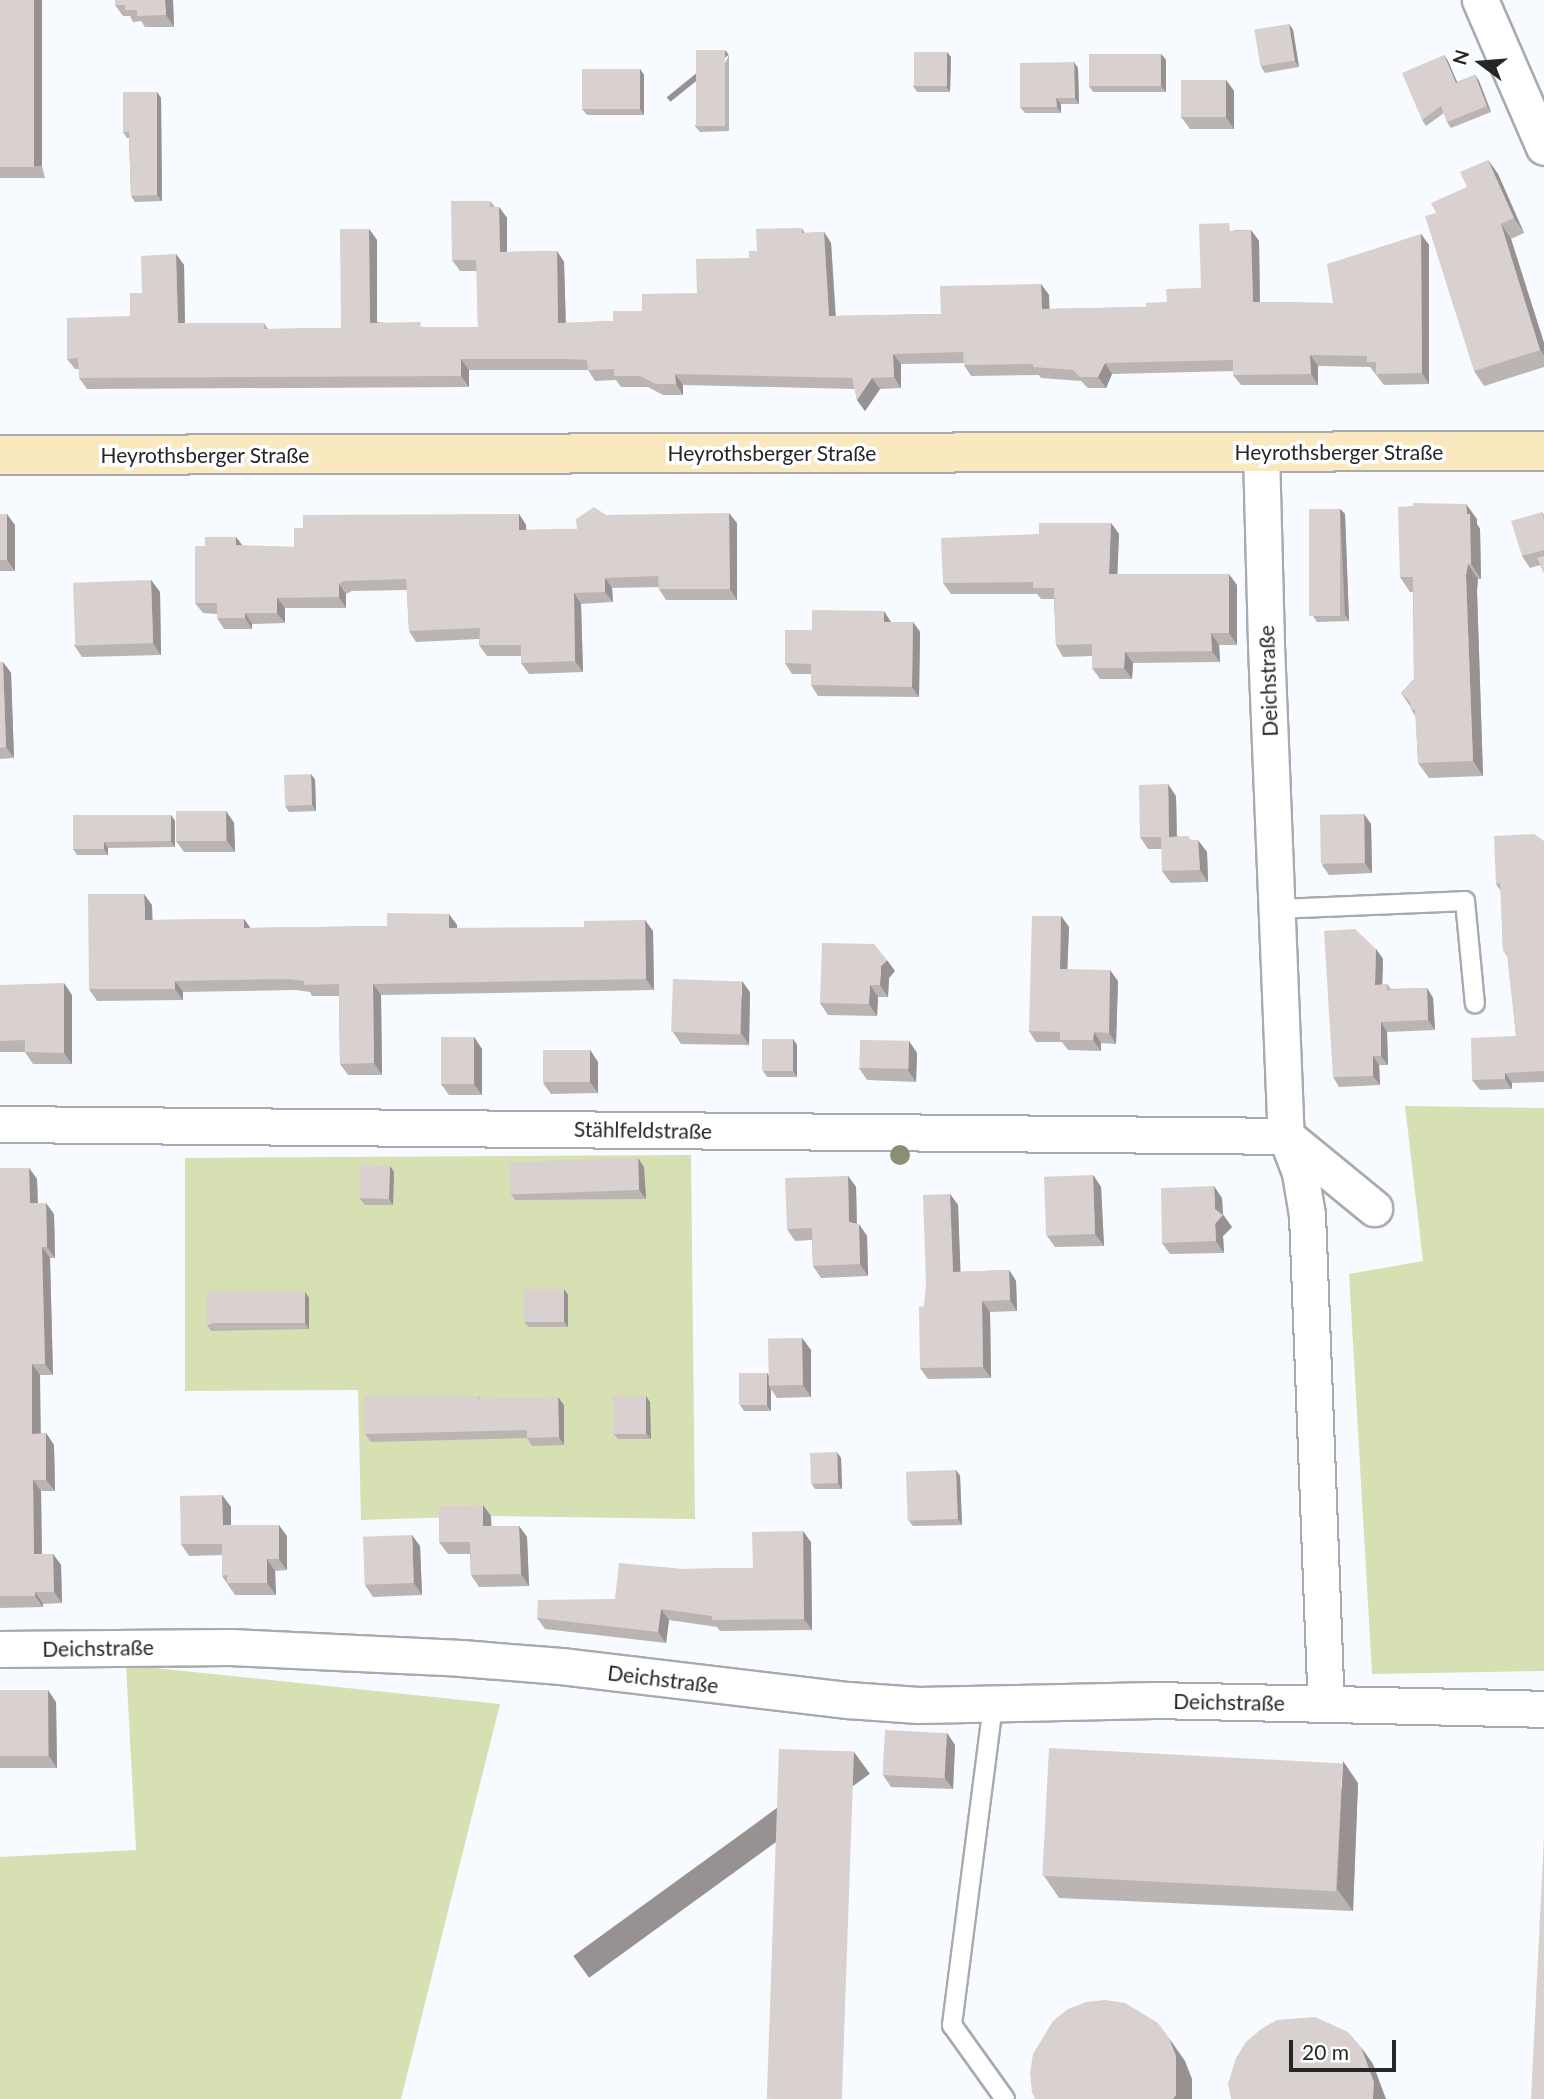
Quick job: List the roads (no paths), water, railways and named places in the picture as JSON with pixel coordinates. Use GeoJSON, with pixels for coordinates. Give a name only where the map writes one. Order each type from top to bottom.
{"type":"FeatureCollection","features":[{"type":"Feature","properties":{"kind":"street"},"geometry":{"type":"LineString","coordinates":[[1480,0],[1544,147]]}},
{"type":"Feature","properties":{"kind":"street","name":"Deichstraße"},"geometry":{"type":"LineString","coordinates":[[1261,452],[1286,1136],[1300,1174],[1307,1216],[1326,1704]]}},
{"type":"Feature","properties":{"kind":"street","name":"Heyrothsberger Straße"},"geometry":{"type":"LineString","coordinates":[[0,455],[1544,452]]}},
{"type":"Feature","properties":{"kind":"street","name":"Stählfeldstraße"},"geometry":{"type":"LineString","coordinates":[[0,1124],[1286,1136]]}},
{"type":"Feature","properties":{"kind":"street"},"geometry":{"type":"LineString","coordinates":[[1286,1136],[1374,1208]]}},
{"type":"Feature","properties":{"kind":"street","name":"Deichstraße"},"geometry":{"type":"LineString","coordinates":[[0,1649],[230,1647],[461,1658],[561,1666],[848,1700],[993,1705],[1154,1700],[1544,1709]]}},
{"type":"Feature","properties":{"kind":"lane"},"geometry":{"type":"LineString","coordinates":[[1278,909],[1465,901],[1475,1004]]}},
{"type":"Feature","properties":{"kind":"lane"},"geometry":{"type":"LineString","coordinates":[[993,1705],[952,2025],[1004,2099]]}}]}
